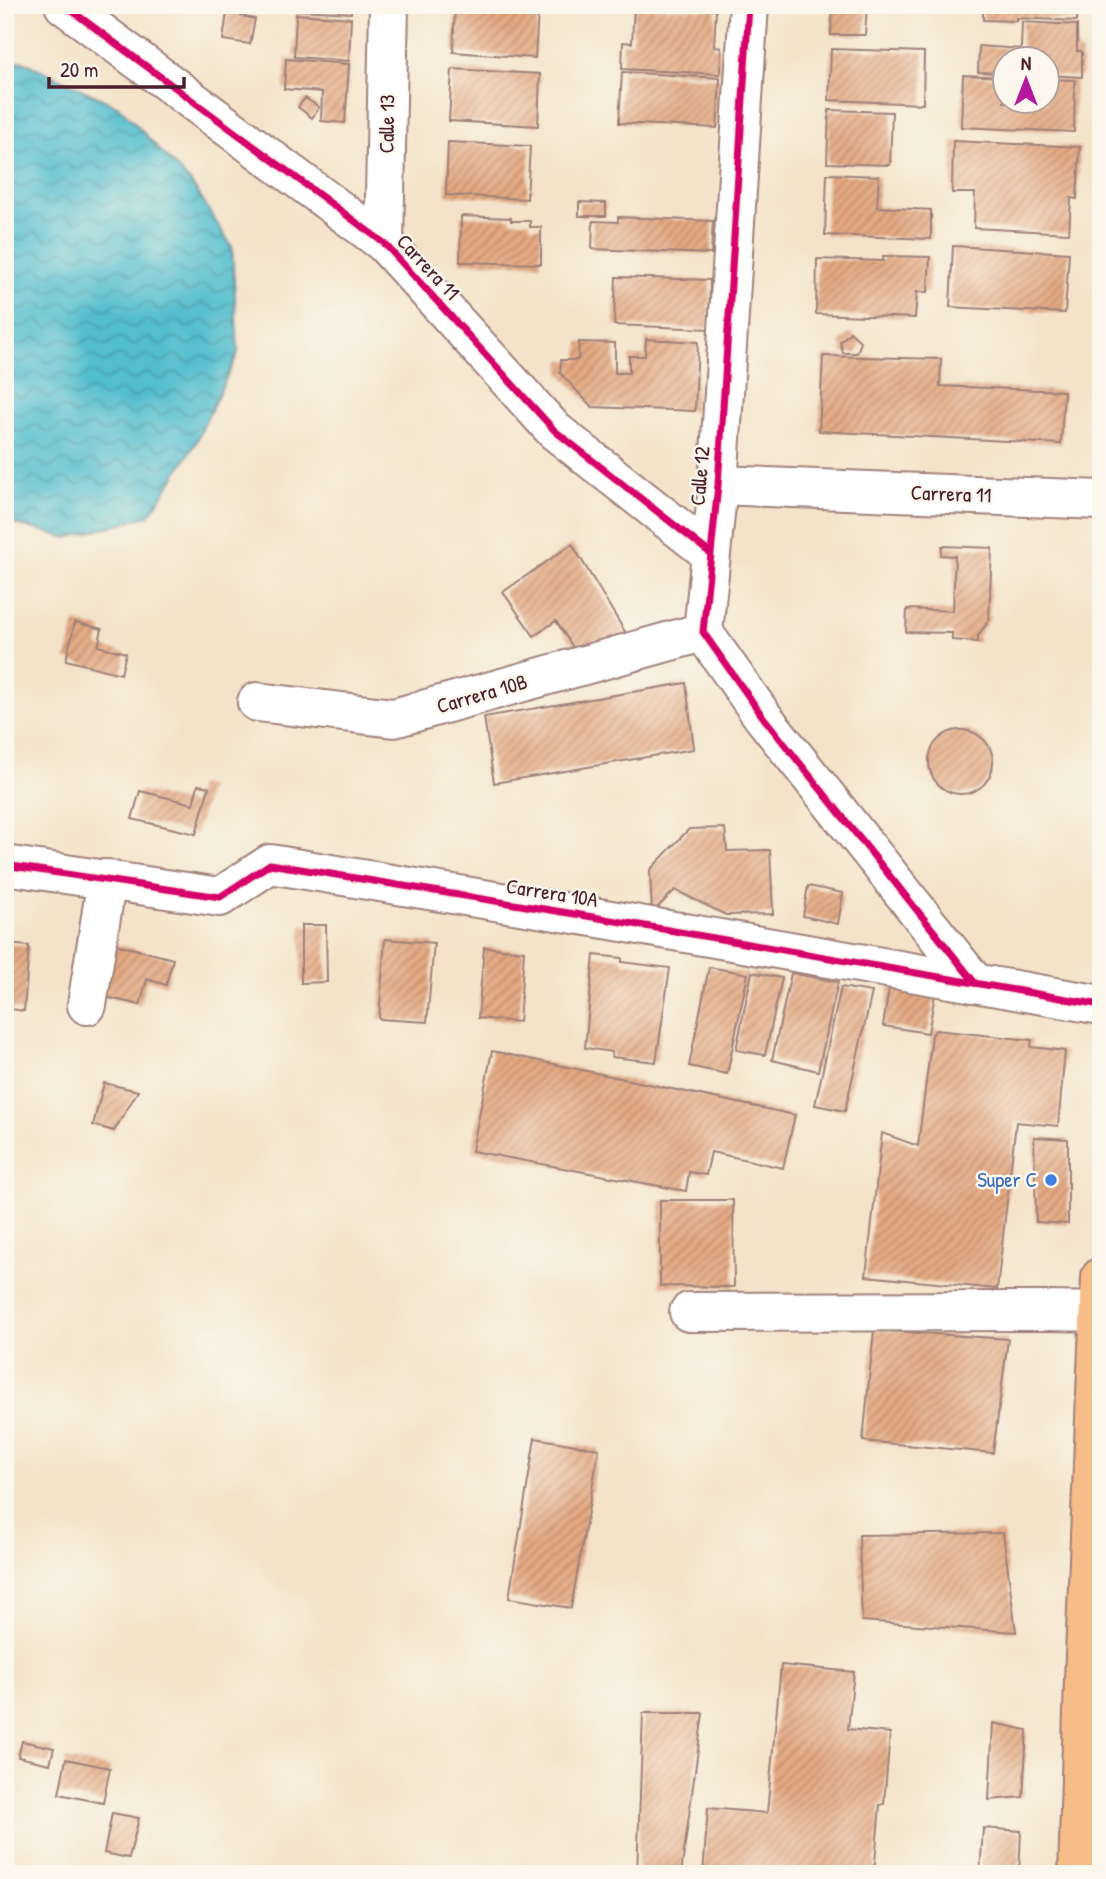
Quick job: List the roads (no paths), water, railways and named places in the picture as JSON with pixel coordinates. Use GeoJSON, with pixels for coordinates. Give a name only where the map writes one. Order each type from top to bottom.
{"type":"FeatureCollection","features":[{"type":"Feature","properties":{"kind":"main road"},"geometry":{"type":"LineString","coordinates":[[1078,1874],[1092,1678],[1100,1300]]}},
{"type":"Feature","properties":{"kind":"street","name":"Carrera 11"},"geometry":{"type":"LineString","coordinates":[[64,5],[384,243],[555,431],[710,553]]}},
{"type":"Feature","properties":{"kind":"street","name":"Calle 13"},"geometry":{"type":"LineString","coordinates":[[384,243],[389,5]]}},
{"type":"Feature","properties":{"kind":"street","name":"Calle 12"},"geometry":{"type":"LineString","coordinates":[[703,632],[718,485],[749,5]]}},
{"type":"Feature","properties":{"kind":"street","name":"Carrera 11"},"geometry":{"type":"LineString","coordinates":[[718,485],[1101,500]]}},
{"type":"Feature","properties":{"kind":"street","name":"Carrera 10B"},"geometry":{"type":"LineString","coordinates":[[257,702],[394,718],[703,632]]}},
{"type":"Feature","properties":{"kind":"street"},"geometry":{"type":"LineString","coordinates":[[703,632],[763,717],[975,983]]}},
{"type":"Feature","properties":{"kind":"street","name":"Carrera 10A"},"geometry":{"type":"LineString","coordinates":[[5,865],[220,897],[270,864],[1101,1005]]}},
{"type":"Feature","properties":{"kind":"street"},"geometry":{"type":"LineString","coordinates":[[87,1004],[107,879]]}},
{"type":"Feature","properties":{"kind":"street"},"geometry":{"type":"LineString","coordinates":[[690,1312],[1049,1311],[1100,1300]]}},
{"type":"Feature","properties":{"kind":"water"},"geometry":{"type":"Polygon","coordinates":[[[22,61],[119,107],[192,184],[232,247],[238,353],[194,446],[149,516],[68,538],[5,521],[5,64],[22,61]]]}},
{"type":"Feature","properties":{"kind":"place","name":"Super C"},"geometry":{"type":"Point","coordinates":[1051,1180]}}]}
